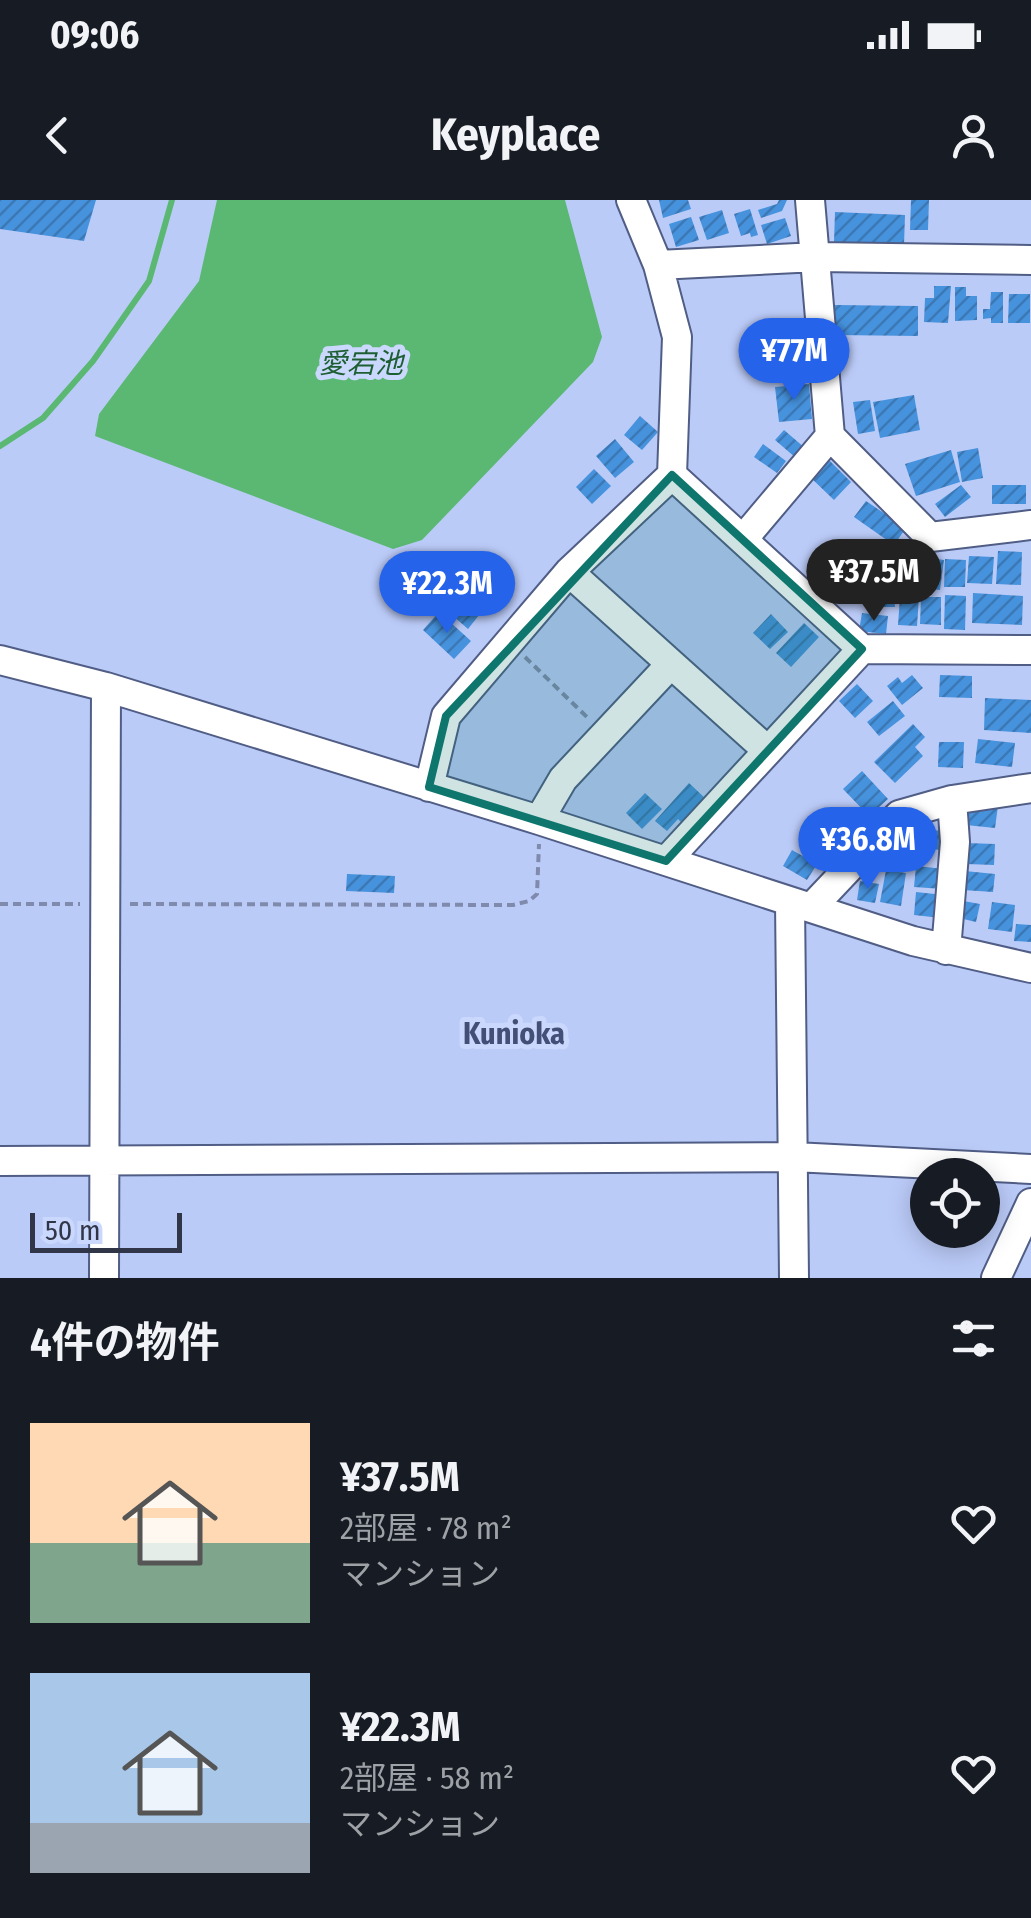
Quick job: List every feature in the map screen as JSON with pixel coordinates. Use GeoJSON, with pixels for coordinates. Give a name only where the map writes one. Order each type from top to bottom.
{"type":"FeatureCollection","features":[{"type":"Feature","properties":{"kind":"street"},"geometry":{"type":"LineString","coordinates":[[429,787],[446,716],[570,572],[672,474],[677,337],[658,265],[631,200]]}},
{"type":"Feature","properties":{"kind":"street"},"geometry":{"type":"LineString","coordinates":[[810,200],[830,436],[930,537],[1031,525]]}},
{"type":"Feature","properties":{"kind":"street"},"geometry":{"type":"LineString","coordinates":[[658,265],[817,257],[1031,260]]}},
{"type":"Feature","properties":{"kind":"street"},"geometry":{"type":"LineString","coordinates":[[744,538],[830,436]]}},
{"type":"Feature","properties":{"kind":"street"},"geometry":{"type":"LineString","coordinates":[[672,474],[862,649],[1031,650]]}},
{"type":"Feature","properties":{"kind":"street"},"geometry":{"type":"LineString","coordinates":[[570,572],[767,750]]}},
{"type":"Feature","properties":{"kind":"street"},"geometry":{"type":"LineString","coordinates":[[666,861],[862,649]]}},
{"type":"Feature","properties":{"kind":"street"},"geometry":{"type":"LineString","coordinates":[[0,660],[106,687],[540,820],[946,950],[1031,968]]}},
{"type":"Feature","properties":{"kind":"street"},"geometry":{"type":"LineString","coordinates":[[540,820],[563,779],[670,665]]}},
{"type":"Feature","properties":{"kind":"street"},"geometry":{"type":"LineString","coordinates":[[104,1278],[106,687]]}},
{"type":"Feature","properties":{"kind":"street"},"geometry":{"type":"LineString","coordinates":[[794,1278],[801,905],[899,816],[952,800],[1031,788]]}},
{"type":"Feature","properties":{"kind":"street"},"geometry":{"type":"LineString","coordinates":[[946,950],[955,842],[952,800]]}},
{"type":"Feature","properties":{"kind":"street"},"geometry":{"type":"LineString","coordinates":[[0,1161],[794,1158],[1031,1168]]}},
{"type":"Feature","properties":{"kind":"street"},"geometry":{"type":"LineString","coordinates":[[996,1278],[1031,1203]]}},
{"type":"Feature","properties":{"kind":"path"},"geometry":{"type":"LineString","coordinates":[[509,642],[604,734]]}},
{"type":"Feature","properties":{"kind":"path"},"geometry":{"type":"LineString","coordinates":[[0,904],[513,904],[529,901],[536,894],[540,820]]}},
{"type":"Feature","properties":{"kind":"highlighted area"},"geometry":{"type":"Polygon","coordinates":[[[672,475],[862,649],[666,861],[429,787],[446,716],[672,475]]]}},
{"type":"Feature","properties":{"kind":"water","name":"愛宕池"},"geometry":{"type":"Polygon","coordinates":[[[217,200],[565,200],[602,337],[593,362],[422,540],[393,549],[95,436],[99,414],[199,281],[217,200]]]}},
{"type":"Feature","properties":{"kind":"building"},"geometry":{"type":"Polygon","coordinates":[[[0,200],[96,200],[84,241],[0,229],[0,200]]]}},
{"type":"Feature","properties":{"kind":"building"},"geometry":{"type":"Polygon","coordinates":[[[659,200],[688,200],[691,209],[663,218],[659,200]]]}},
{"type":"Feature","properties":{"kind":"building"},"geometry":{"type":"Polygon","coordinates":[[[787,200],[782,211],[761,218],[758,210],[787,200]]]}},
{"type":"Feature","properties":{"kind":"building"},"geometry":{"type":"Polygon","coordinates":[[[911,200],[929,200],[928,230],[910,230],[911,200]]]}},
{"type":"Feature","properties":{"kind":"building"},"geometry":{"type":"Polygon","coordinates":[[[750,209],[758,235],[741,236],[734,214],[750,209]]]}},
{"type":"Feature","properties":{"kind":"building"},"geometry":{"type":"Polygon","coordinates":[[[722,210],[729,233],[707,240],[699,217],[722,210]]]}},
{"type":"Feature","properties":{"kind":"building"},"geometry":{"type":"Polygon","coordinates":[[[835,212],[905,215],[904,245],[834,242],[835,212]]]}},
{"type":"Feature","properties":{"kind":"building"},"geometry":{"type":"Polygon","coordinates":[[[691,217],[699,240],[676,247],[669,224],[691,217]]]}},
{"type":"Feature","properties":{"kind":"building"},"geometry":{"type":"Polygon","coordinates":[[[785,218],[791,236],[767,244],[761,225],[785,218]]]}},
{"type":"Feature","properties":{"kind":"building"},"geometry":{"type":"Polygon","coordinates":[[[934,286],[951,286],[948,323],[924,322],[925,298],[934,298],[934,286]]]}},
{"type":"Feature","properties":{"kind":"building"},"geometry":{"type":"Polygon","coordinates":[[[955,287],[966,287],[966,296],[977,296],[977,320],[955,321],[955,287]]]}},
{"type":"Feature","properties":{"kind":"building"},"geometry":{"type":"Polygon","coordinates":[[[991,292],[1003,292],[1003,323],[983,319],[983,309],[990,309],[991,292]]]}},
{"type":"Feature","properties":{"kind":"building"},"geometry":{"type":"Polygon","coordinates":[[[1009,294],[1030,294],[1030,323],[1008,323],[1009,294]]]}},
{"type":"Feature","properties":{"kind":"building"},"geometry":{"type":"Polygon","coordinates":[[[835,305],[918,306],[918,336],[835,335],[835,305]]]}},
{"type":"Feature","properties":{"kind":"building"},"geometry":{"type":"Polygon","coordinates":[[[809,384],[812,419],[779,422],[775,387],[809,384]]]}},
{"type":"Feature","properties":{"kind":"building"},"geometry":{"type":"Polygon","coordinates":[[[914,395],[920,430],[880,438],[873,402],[914,395]]]}},
{"type":"Feature","properties":{"kind":"building"},"geometry":{"type":"Polygon","coordinates":[[[870,400],[875,431],[858,434],[853,402],[870,400]]]}},
{"type":"Feature","properties":{"kind":"building"},"geometry":{"type":"Polygon","coordinates":[[[640,416],[658,432],[642,450],[624,435],[640,416]]]}},
{"type":"Feature","properties":{"kind":"building"},"geometry":{"type":"Polygon","coordinates":[[[784,430],[805,448],[796,458],[775,440],[784,430]]]}},
{"type":"Feature","properties":{"kind":"building"},"geometry":{"type":"Polygon","coordinates":[[[615,439],[634,462],[615,478],[596,456],[615,439]]]}},
{"type":"Feature","properties":{"kind":"building"},"geometry":{"type":"Polygon","coordinates":[[[763,444],[786,461],[777,473],[754,457],[763,444]]]}},
{"type":"Feature","properties":{"kind":"building"},"geometry":{"type":"Polygon","coordinates":[[[978,448],[983,478],[962,482],[957,452],[978,448]]]}},
{"type":"Feature","properties":{"kind":"building"},"geometry":{"type":"Polygon","coordinates":[[[951,450],[960,482],[916,496],[905,464],[951,450]]]}},
{"type":"Feature","properties":{"kind":"building"},"geometry":{"type":"Polygon","coordinates":[[[828,459],[851,482],[834,500],[810,477],[828,459]]]}},
{"type":"Feature","properties":{"kind":"building"},"geometry":{"type":"Polygon","coordinates":[[[594,469],[611,486],[592,504],[576,487],[594,469]]]}},
{"type":"Feature","properties":{"kind":"building"},"geometry":{"type":"Polygon","coordinates":[[[961,485],[971,497],[945,517],[935,504],[961,485]]]}},
{"type":"Feature","properties":{"kind":"building"},"geometry":{"type":"Polygon","coordinates":[[[992,485],[1026,485],[1026,504],[992,504],[992,485]]]}},
{"type":"Feature","properties":{"kind":"building"},"geometry":{"type":"Polygon","coordinates":[[[866,501],[906,528],[894,545],[854,517],[866,501]]]}},
{"type":"Feature","properties":{"kind":"building"},"geometry":{"type":"Polygon","coordinates":[[[998,551],[1022,552],[1021,585],[996,584],[998,551]]]}},
{"type":"Feature","properties":{"kind":"building"},"geometry":{"type":"Polygon","coordinates":[[[969,556],[994,557],[992,584],[967,583],[969,556]]]}},
{"type":"Feature","properties":{"kind":"building"},"geometry":{"type":"Polygon","coordinates":[[[924,557],[944,560],[940,590],[920,588],[924,557]]]}},
{"type":"Feature","properties":{"kind":"building"},"geometry":{"type":"Polygon","coordinates":[[[860,558],[875,572],[854,594],[840,581],[860,558]]]}},
{"type":"Feature","properties":{"kind":"building"},"geometry":{"type":"Polygon","coordinates":[[[945,559],[966,560],[965,587],[944,587],[945,559]]]}},
{"type":"Feature","properties":{"kind":"building"},"geometry":{"type":"Polygon","coordinates":[[[899,560],[919,561],[918,589],[898,588],[899,560]]]}},
{"type":"Feature","properties":{"kind":"building"},"geometry":{"type":"Polygon","coordinates":[[[484,576],[504,593],[487,613],[467,595],[484,576]]]}},
{"type":"Feature","properties":{"kind":"building"},"geometry":{"type":"Polygon","coordinates":[[[871,590],[894,590],[895,607],[871,607],[871,590]]]}},
{"type":"Feature","properties":{"kind":"building"},"geometry":{"type":"Polygon","coordinates":[[[973,593],[1023,596],[1022,625],[972,623],[973,593]]]}},
{"type":"Feature","properties":{"kind":"building"},"geometry":{"type":"Polygon","coordinates":[[[945,595],[966,596],[965,630],[944,629],[945,595]]]}},
{"type":"Feature","properties":{"kind":"building"},"geometry":{"type":"Polygon","coordinates":[[[900,597],[919,597],[917,626],[898,625],[900,597]]]}},
{"type":"Feature","properties":{"kind":"building"},"geometry":{"type":"Polygon","coordinates":[[[921,597],[941,597],[941,625],[920,624],[921,597]]]}},
{"type":"Feature","properties":{"kind":"building"},"geometry":{"type":"Polygon","coordinates":[[[467,598],[483,610],[468,629],[453,616],[467,598]]]}},
{"type":"Feature","properties":{"kind":"building"},"geometry":{"type":"Polygon","coordinates":[[[439,612],[471,641],[454,659],[423,630],[439,612]]]}},
{"type":"Feature","properties":{"kind":"building"},"geometry":{"type":"Polygon","coordinates":[[[862,613],[888,616],[886,634],[859,631],[862,613]]]}},
{"type":"Feature","properties":{"kind":"building"},"geometry":{"type":"Polygon","coordinates":[[[771,614],[788,632],[770,649],[753,633],[771,614]]]}},
{"type":"Feature","properties":{"kind":"building"},"geometry":{"type":"Polygon","coordinates":[[[804,623],[819,637],[791,667],[776,653],[804,623]]]}},
{"type":"Feature","properties":{"kind":"building"},"geometry":{"type":"Polygon","coordinates":[[[912,675],[923,688],[902,705],[887,686],[898,677],[902,683],[912,675]]]}},
{"type":"Feature","properties":{"kind":"building"},"geometry":{"type":"Polygon","coordinates":[[[940,675],[972,676],[972,698],[939,697],[940,675]]]}},
{"type":"Feature","properties":{"kind":"building"},"geometry":{"type":"Polygon","coordinates":[[[857,684],[873,701],[855,718],[839,701],[857,684]]]}},
{"type":"Feature","properties":{"kind":"building"},"geometry":{"type":"Polygon","coordinates":[[[985,698],[1031,700],[1031,733],[984,730],[985,698]]]}},
{"type":"Feature","properties":{"kind":"building"},"geometry":{"type":"Polygon","coordinates":[[[893,701],[905,716],[879,736],[867,722],[893,701]]]}},
{"type":"Feature","properties":{"kind":"building"},"geometry":{"type":"Polygon","coordinates":[[[913,724],[925,737],[915,747],[923,756],[895,783],[874,762],[913,724]]]}},
{"type":"Feature","properties":{"kind":"building"},"geometry":{"type":"Polygon","coordinates":[[[978,739],[1015,743],[1012,767],[975,763],[978,739]]]}},
{"type":"Feature","properties":{"kind":"building"},"geometry":{"type":"Polygon","coordinates":[[[939,742],[964,742],[963,768],[938,767],[939,742]]]}},
{"type":"Feature","properties":{"kind":"building"},"geometry":{"type":"Polygon","coordinates":[[[862,771],[888,799],[869,816],[843,789],[862,771]]]}},
{"type":"Feature","properties":{"kind":"building"},"geometry":{"type":"Polygon","coordinates":[[[689,783],[707,800],[684,825],[678,819],[667,831],[655,821],[689,783]]]}},
{"type":"Feature","properties":{"kind":"building"},"geometry":{"type":"Polygon","coordinates":[[[645,793],[662,809],[642,829],[626,813],[645,793]]]}},
{"type":"Feature","properties":{"kind":"building"},"geometry":{"type":"Polygon","coordinates":[[[968,803],[998,806],[995,828],[966,825],[968,803]]]}},
{"type":"Feature","properties":{"kind":"building"},"geometry":{"type":"Polygon","coordinates":[[[820,821],[850,853],[833,869],[803,837],[820,821]]]}},
{"type":"Feature","properties":{"kind":"building"},"geometry":{"type":"Polygon","coordinates":[[[916,828],[942,831],[940,850],[914,847],[916,828]]]}},
{"type":"Feature","properties":{"kind":"building"},"geometry":{"type":"Polygon","coordinates":[[[890,833],[910,834],[907,860],[894,859],[895,852],[888,852],[890,833]]]}},
{"type":"Feature","properties":{"kind":"building"},"geometry":{"type":"Polygon","coordinates":[[[966,843],[995,844],[994,865],[966,864],[966,843]]]}},
{"type":"Feature","properties":{"kind":"building"},"geometry":{"type":"Polygon","coordinates":[[[792,850],[817,864],[807,880],[783,866],[792,850]]]}},
{"type":"Feature","properties":{"kind":"building"},"geometry":{"type":"Polygon","coordinates":[[[916,866],[945,869],[943,889],[914,887],[916,866]]]}},
{"type":"Feature","properties":{"kind":"building"},"geometry":{"type":"Polygon","coordinates":[[[886,870],[906,873],[901,906],[880,902],[886,870]]]}},
{"type":"Feature","properties":{"kind":"building"},"geometry":{"type":"Polygon","coordinates":[[[965,871],[995,874],[993,892],[963,890],[965,871]]]}},
{"type":"Feature","properties":{"kind":"building"},"geometry":{"type":"Polygon","coordinates":[[[347,874],[395,876],[394,893],[346,891],[347,874]]]}},
{"type":"Feature","properties":{"kind":"building"},"geometry":{"type":"Polygon","coordinates":[[[860,881],[879,884],[875,903],[857,900],[860,881]]]}},
{"type":"Feature","properties":{"kind":"building"},"geometry":{"type":"Polygon","coordinates":[[[916,892],[944,895],[941,918],[914,915],[916,892]]]}},
{"type":"Feature","properties":{"kind":"building"},"geometry":{"type":"Polygon","coordinates":[[[958,900],[980,904],[976,922],[955,917],[958,900]]]}},
{"type":"Feature","properties":{"kind":"building"},"geometry":{"type":"Polygon","coordinates":[[[992,902],[1015,905],[1012,932],[988,929],[992,902]]]}},
{"type":"Feature","properties":{"kind":"building"},"geometry":{"type":"Polygon","coordinates":[[[1016,924],[1031,925],[1031,942],[1014,941],[1016,924]]]}},
{"type":"Feature","properties":{"kind":"waterway"},"geometry":{"type":"LineString","coordinates":[[0,446],[43,418],[93,361],[149,281],[172,200]]}},
{"type":"Feature","properties":{"kind":"district","name":"Kunioka"},"geometry":{"type":"Point","coordinates":[514,1034]}}]}
